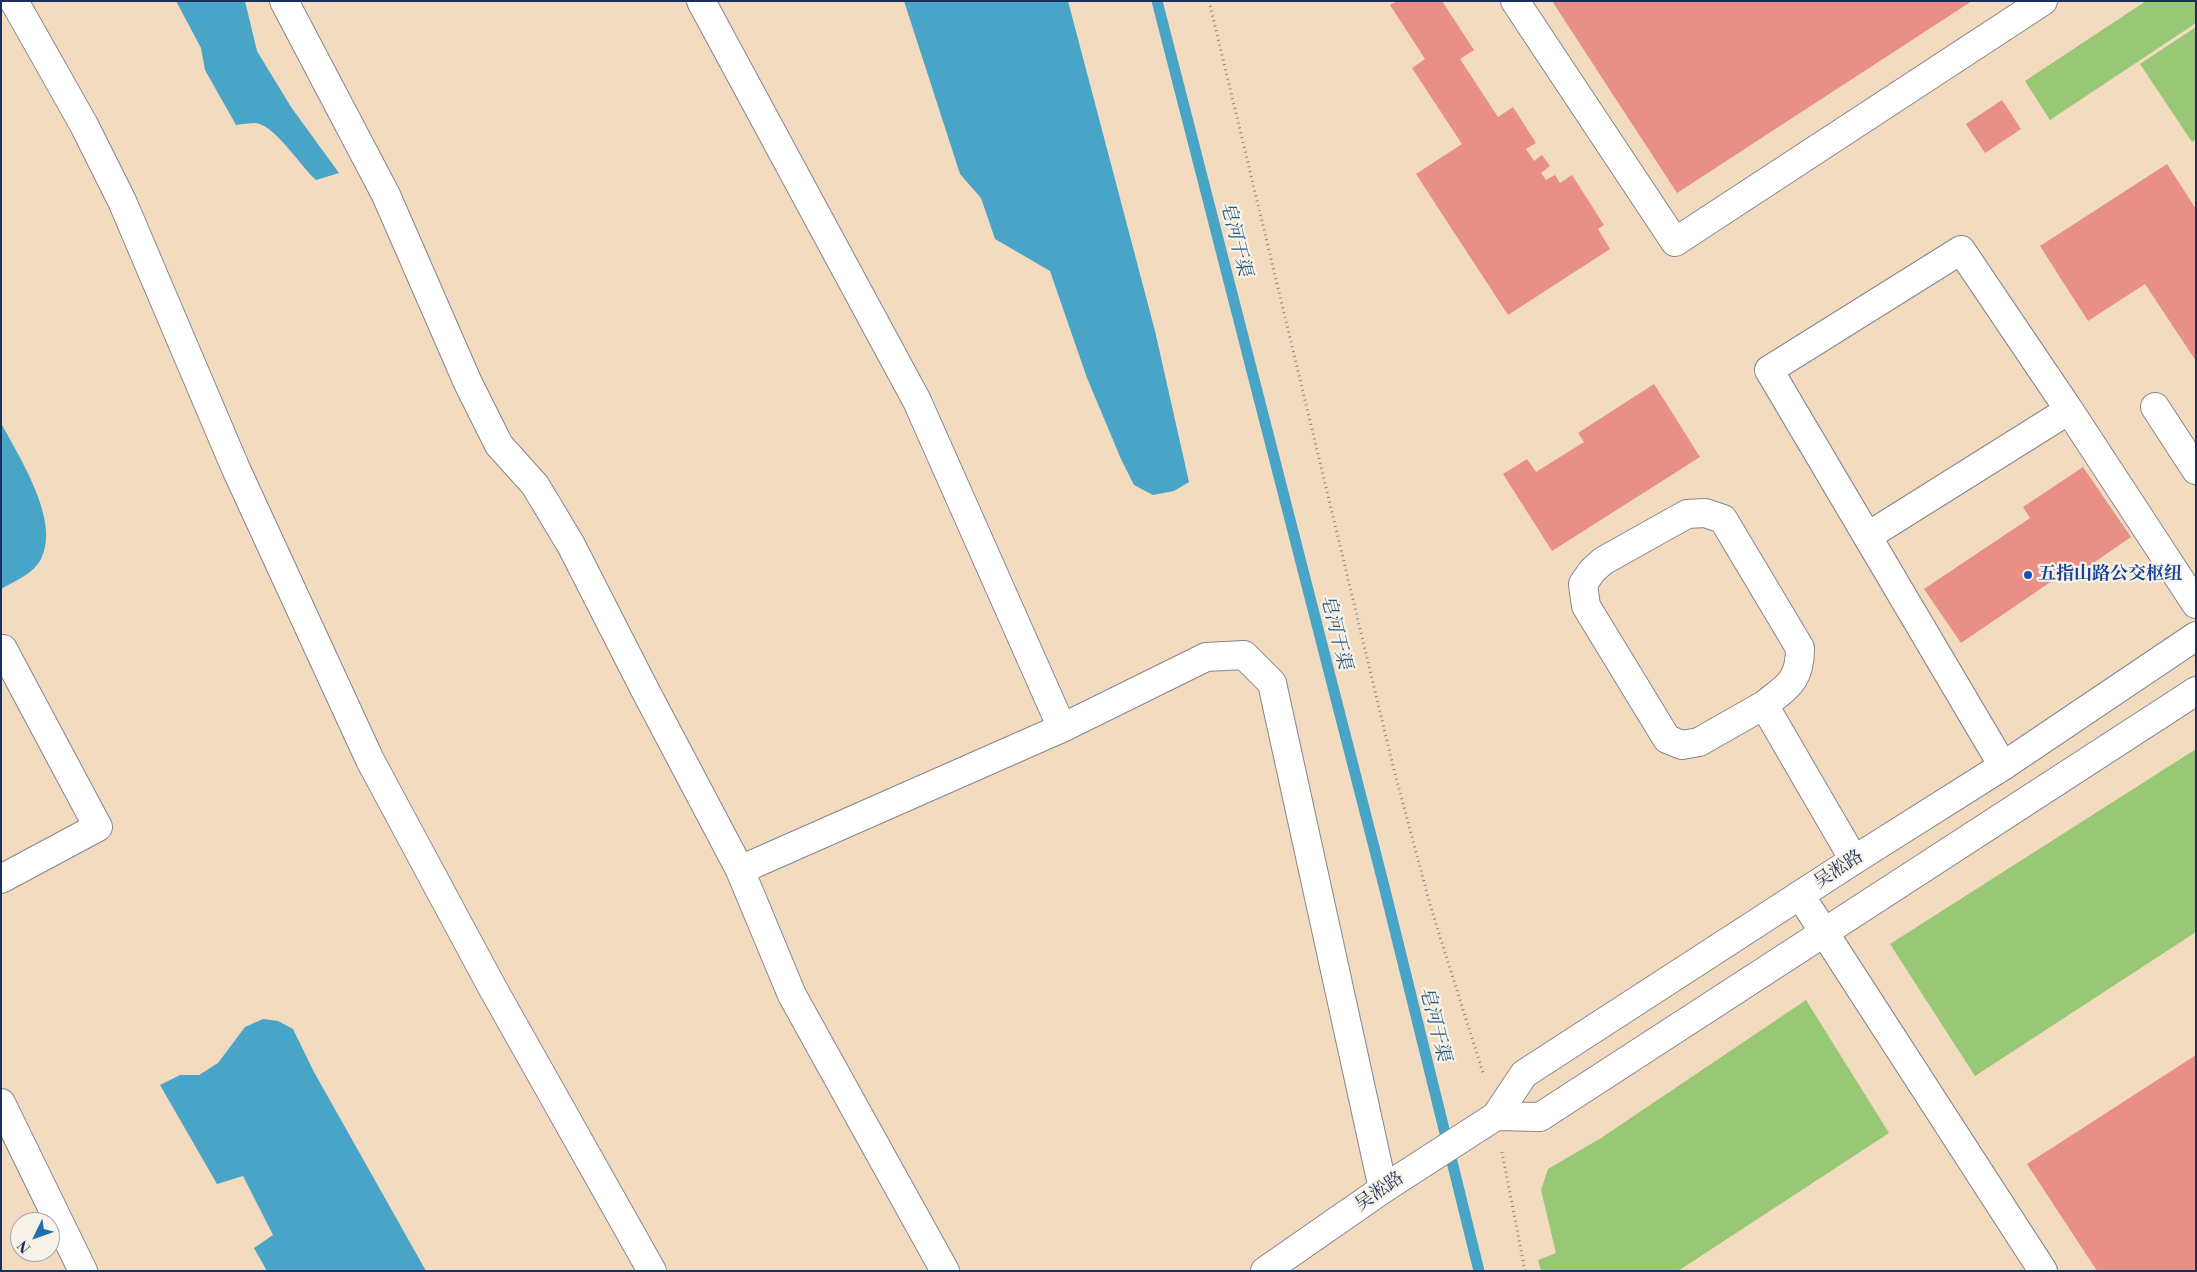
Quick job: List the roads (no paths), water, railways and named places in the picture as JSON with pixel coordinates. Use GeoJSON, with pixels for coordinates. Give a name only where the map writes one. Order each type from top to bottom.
{"type":"FeatureCollection","features":[{"type":"Feature","properties":{"kind":"main road"},"geometry":{"type":"LineString","coordinates":[[14,1],[84,125],[122,201],[236,469],[370,760],[492,987],[652,1271]]}},
{"type":"Feature","properties":{"kind":"main road"},"geometry":{"type":"LineString","coordinates":[[284,1],[386,195],[468,383],[499,445],[535,485],[571,545],[740,870],[792,995],[945,1271]]}},
{"type":"Feature","properties":{"kind":"main road"},"geometry":{"type":"LineString","coordinates":[[1516,1],[1675,242],[2042,1]]}},
{"type":"Feature","properties":{"kind":"main road"},"geometry":{"type":"LineString","coordinates":[[710,4],[917,401],[1062,728]]}},
{"type":"Feature","properties":{"kind":"main road"},"geometry":{"type":"LineString","coordinates":[[2003,766],[1769,370],[1961,250],[2196,604]]}},
{"type":"Feature","properties":{"kind":"main road"},"geometry":{"type":"LineString","coordinates":[[2155,407],[2196,470]]}},
{"type":"Feature","properties":{"kind":"main road"},"geometry":{"type":"LineString","coordinates":[[1868,536],[2069,410]]}},
{"type":"Feature","properties":{"kind":"main road"},"geometry":{"type":"LineString","coordinates":[[1705,513],[1723,519],[1800,648],[1800,664],[1792,683],[1764,705],[1699,742],[1682,745],[1667,739],[1586,606],[1583,584],[1592,571],[1603,561],[1687,514],[1705,513]]}},
{"type":"Feature","properties":{"kind":"main road","name":"吴淞路"},"geometry":{"type":"LineString","coordinates":[[1265,1271],[1383,1189],[1496,1116],[1524,1074],[1854,860],[2003,766],[2196,636]]}},
{"type":"Feature","properties":{"kind":"main road"},"geometry":{"type":"LineString","coordinates":[[1,879],[98,827],[3,649]]}},
{"type":"Feature","properties":{"kind":"main road"},"geometry":{"type":"LineString","coordinates":[[740,870],[1062,728],[1206,657],[1244,655],[1272,683],[1383,1189]]}},
{"type":"Feature","properties":{"kind":"main road"},"geometry":{"type":"LineString","coordinates":[[1496,1116],[1540,1116],[2196,691]]}},
{"type":"Feature","properties":{"kind":"main road"},"geometry":{"type":"LineString","coordinates":[[1764,705],[1854,860]]}},
{"type":"Feature","properties":{"kind":"main road"},"geometry":{"type":"LineString","coordinates":[[1800,895],[2043,1271]]}},
{"type":"Feature","properties":{"kind":"main road"},"geometry":{"type":"LineString","coordinates":[[1,1103],[83,1271]]}},
{"type":"Feature","properties":{"kind":"water"},"geometry":{"type":"Polygon","coordinates":[[[176,1],[245,1],[257,51],[291,107],[339,173],[316,180],[272,131],[256,123],[236,125],[205,70],[201,48],[176,1]]]}},
{"type":"Feature","properties":{"kind":"water"},"geometry":{"type":"Polygon","coordinates":[[[904,1],[1068,1],[1155,331],[1189,482],[1174,491],[1153,495],[1134,485],[1087,378],[1050,271],[995,239],[981,198],[960,174],[904,1]]]}},
{"type":"Feature","properties":{"kind":"water"},"geometry":{"type":"Polygon","coordinates":[[[1,423],[27,471],[42,508],[46,526],[46,544],[41,559],[33,569],[1,589],[1,423]]]}},
{"type":"Feature","properties":{"kind":"water"},"geometry":{"type":"Polygon","coordinates":[[[263,1019],[278,1021],[293,1029],[314,1072],[426,1271],[267,1271],[254,1248],[273,1235],[243,1176],[217,1184],[160,1085],[180,1075],[199,1075],[218,1063],[245,1027],[263,1019]]]}},
{"type":"Feature","properties":{"kind":"waterway","name":"皂河干渠"},"geometry":{"type":"LineString","coordinates":[[1157,1],[1385,890],[1479,1271]]}},
{"type":"Feature","properties":{"kind":"place","name":"五指山路公交枢纽"},"geometry":{"type":"Point","coordinates":[2028,575]}}]}
